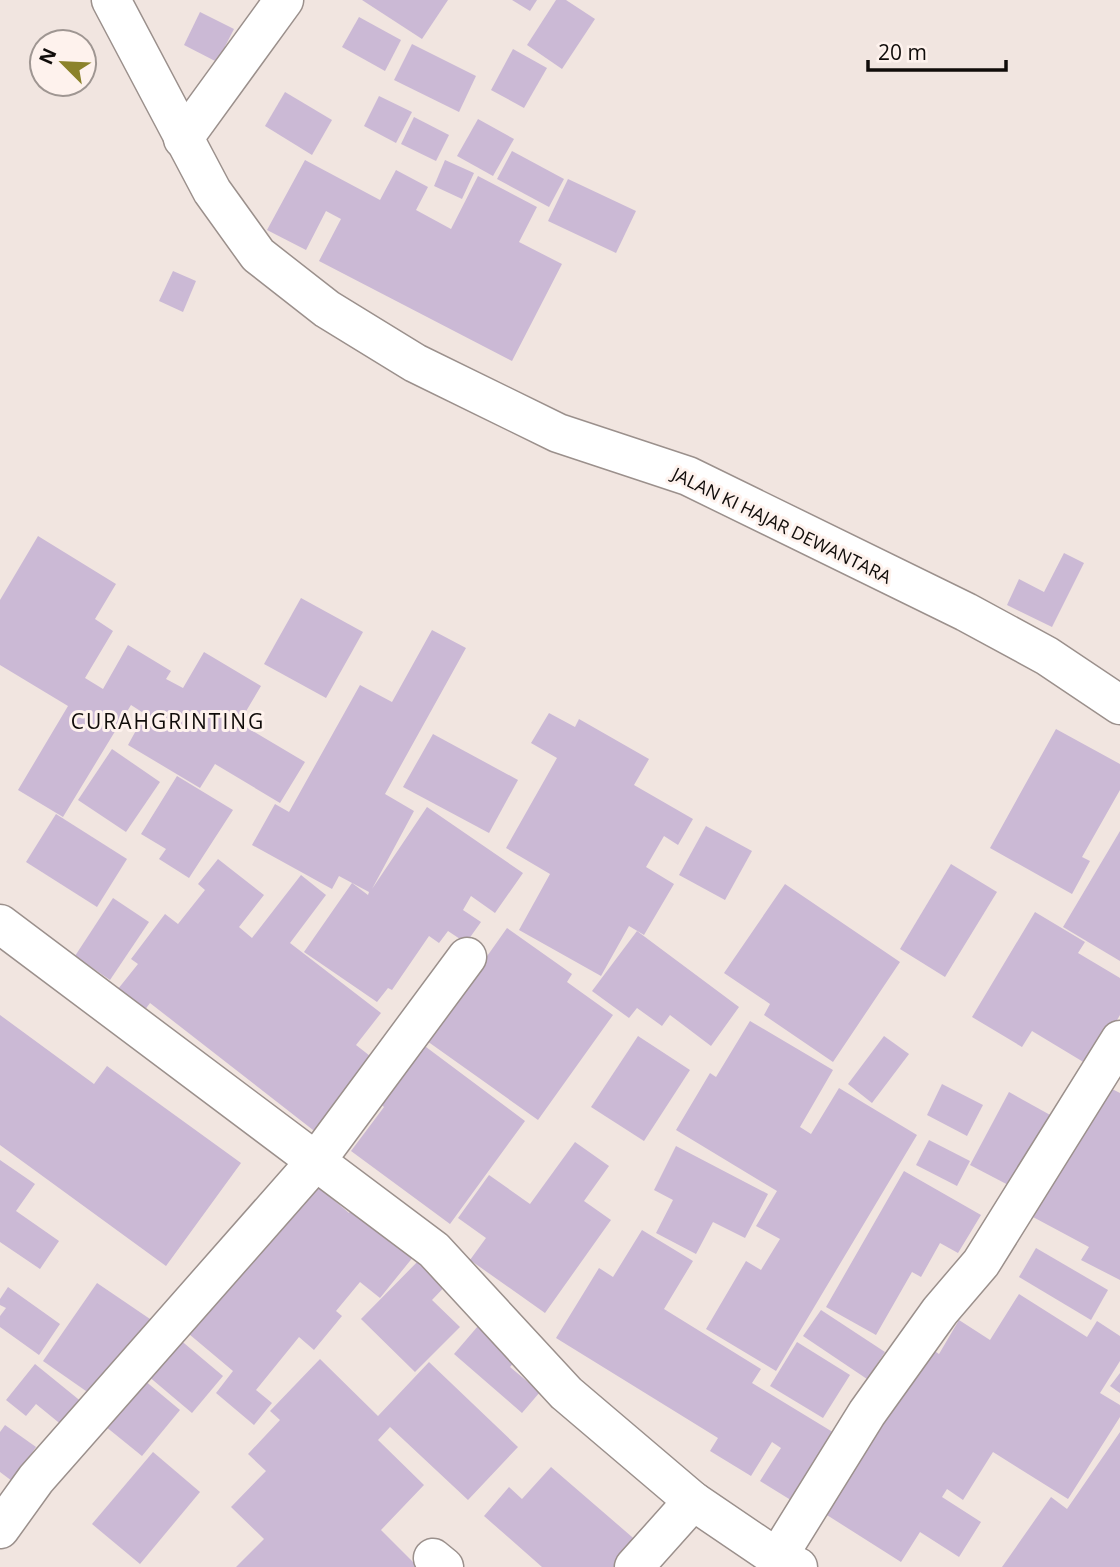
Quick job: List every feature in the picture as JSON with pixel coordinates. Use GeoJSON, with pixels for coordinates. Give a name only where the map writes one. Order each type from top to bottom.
{"type":"FeatureCollection","features":[{"type":"Feature","properties":{"kind":"street","name":"JALAN KI HAJAR DEWANTARA"},"geometry":{"type":"LineString","coordinates":[[111,0],[212,191],[258,255],[327,309],[415,363],[558,433],[688,476],[978,618],[1047,656],[1120,705]]}},
{"type":"Feature","properties":{"kind":"street"},"geometry":{"type":"LineString","coordinates":[[183,139],[284,0]]}},
{"type":"Feature","properties":{"kind":"street"},"geometry":{"type":"LineString","coordinates":[[5,938],[316,1161],[434,1250],[566,1393],[693,1500],[788,1562],[867,1413],[940,1311],[981,1263],[1120,1040]]}},
{"type":"Feature","properties":{"kind":"street"},"geometry":{"type":"LineString","coordinates":[[0,1530],[37,1479],[316,1161],[467,957]]}},
{"type":"Feature","properties":{"kind":"street"},"geometry":{"type":"LineString","coordinates":[[634,1567],[693,1500]]}},
{"type":"Feature","properties":{"kind":"building"},"geometry":{"type":"Polygon","coordinates":[[[362,0],[448,0],[422,39],[362,0]]]}},
{"type":"Feature","properties":{"kind":"building"},"geometry":{"type":"Polygon","coordinates":[[[512,0],[537,0],[530,11],[512,0]]]}},
{"type":"Feature","properties":{"kind":"building"},"geometry":{"type":"Polygon","coordinates":[[[556,0],[566,0],[595,19],[562,69],[527,45],[556,0]]]}},
{"type":"Feature","properties":{"kind":"building"},"geometry":{"type":"Polygon","coordinates":[[[200,12],[234,29],[217,62],[184,45],[200,12]]]}},
{"type":"Feature","properties":{"kind":"building"},"geometry":{"type":"Polygon","coordinates":[[[359,17],[401,40],[385,71],[342,47],[359,17]]]}},
{"type":"Feature","properties":{"kind":"building"},"geometry":{"type":"Polygon","coordinates":[[[412,44],[476,76],[459,112],[394,80],[412,44]]]}},
{"type":"Feature","properties":{"kind":"building"},"geometry":{"type":"Polygon","coordinates":[[[513,49],[547,68],[524,108],[491,90],[513,49]]]}},
{"type":"Feature","properties":{"kind":"building"},"geometry":{"type":"Polygon","coordinates":[[[285,92],[332,120],[312,155],[265,126],[285,92]]]}},
{"type":"Feature","properties":{"kind":"building"},"geometry":{"type":"Polygon","coordinates":[[[379,96],[412,112],[396,143],[364,126],[379,96]]]}},
{"type":"Feature","properties":{"kind":"building"},"geometry":{"type":"Polygon","coordinates":[[[414,117],[449,135],[436,161],[401,144],[414,117]]]}},
{"type":"Feature","properties":{"kind":"building"},"geometry":{"type":"Polygon","coordinates":[[[478,119],[514,139],[493,176],[457,156],[478,119]]]}},
{"type":"Feature","properties":{"kind":"building"},"geometry":{"type":"Polygon","coordinates":[[[512,151],[564,179],[549,207],[497,179],[512,151]]]}},
{"type":"Feature","properties":{"kind":"building"},"geometry":{"type":"Polygon","coordinates":[[[305,160],[380,200],[396,170],[428,187],[416,210],[451,229],[478,176],[537,207],[519,242],[562,264],[512,361],[319,261],[341,219],[326,211],[306,250],[267,230],[305,160]]]}},
{"type":"Feature","properties":{"kind":"building"},"geometry":{"type":"Polygon","coordinates":[[[445,160],[474,173],[462,199],[434,186],[445,160]]]}},
{"type":"Feature","properties":{"kind":"building"},"geometry":{"type":"Polygon","coordinates":[[[568,179],[636,211],[616,253],[548,221],[568,179]]]}},
{"type":"Feature","properties":{"kind":"building"},"geometry":{"type":"Polygon","coordinates":[[[173,271],[196,281],[183,312],[159,301],[173,271]]]}},
{"type":"Feature","properties":{"kind":"building"},"geometry":{"type":"Polygon","coordinates":[[[38,536],[116,584],[95,619],[113,631],[85,678],[103,689],[128,645],[171,671],[166,679],[183,688],[204,652],[261,686],[239,723],[305,762],[280,803],[215,764],[200,788],[128,745],[145,714],[131,705],[63,817],[18,790],[68,706],[0,665],[0,600],[38,536]]]}},
{"type":"Feature","properties":{"kind":"building"},"geometry":{"type":"Polygon","coordinates":[[[1064,553],[1084,563],[1052,627],[1007,605],[1019,579],[1044,592],[1064,553]]]}},
{"type":"Feature","properties":{"kind":"building"},"geometry":{"type":"Polygon","coordinates":[[[301,598],[363,632],[326,698],[264,664],[301,598]]]}},
{"type":"Feature","properties":{"kind":"building"},"geometry":{"type":"Polygon","coordinates":[[[432,630],[466,648],[385,794],[414,811],[372,889],[427,807],[523,873],[495,913],[471,896],[463,910],[481,922],[466,943],[448,931],[439,943],[429,936],[392,990],[388,988],[377,1002],[304,952],[352,883],[368,895],[369,892],[339,876],[332,889],[252,845],[275,804],[289,812],[360,685],[392,702],[432,630]]]}},
{"type":"Feature","properties":{"kind":"building"},"geometry":{"type":"Polygon","coordinates":[[[549,713],[575,727],[579,719],[649,759],[634,785],[693,819],[678,845],[664,836],[646,867],[674,884],[644,935],[629,926],[601,976],[519,930],[550,874],[506,848],[557,758],[531,743],[549,713]]]}},
{"type":"Feature","properties":{"kind":"building"},"geometry":{"type":"Polygon","coordinates":[[[1056,729],[1120,764],[1120,790],[1082,857],[1090,861],[1072,894],[990,848],[1056,729]]]}},
{"type":"Feature","properties":{"kind":"building"},"geometry":{"type":"Polygon","coordinates":[[[433,734],[518,780],[489,833],[403,787],[433,734]]]}},
{"type":"Feature","properties":{"kind":"building"},"geometry":{"type":"Polygon","coordinates":[[[112,749],[160,782],[126,832],[78,800],[112,749]]]}},
{"type":"Feature","properties":{"kind":"building"},"geometry":{"type":"Polygon","coordinates":[[[177,776],[233,810],[189,878],[159,859],[166,849],[141,834],[177,776]]]}},
{"type":"Feature","properties":{"kind":"building"},"geometry":{"type":"Polygon","coordinates":[[[56,814],[127,859],[97,907],[26,862],[56,814]]]}},
{"type":"Feature","properties":{"kind":"building"},"geometry":{"type":"Polygon","coordinates":[[[706,826],[752,851],[725,900],[679,875],[706,826]]]}},
{"type":"Feature","properties":{"kind":"building"},"geometry":{"type":"Polygon","coordinates":[[[1120,831],[1120,961],[1063,927],[1120,831]]]}},
{"type":"Feature","properties":{"kind":"building"},"geometry":{"type":"Polygon","coordinates":[[[218,859],[264,895],[239,927],[252,938],[301,875],[326,895],[290,943],[381,1013],[356,1045],[379,1063],[322,1137],[150,1003],[141,1015],[114,994],[138,964],[131,959],[165,914],[178,924],[205,890],[198,884],[218,859]]]}},
{"type":"Feature","properties":{"kind":"building"},"geometry":{"type":"Polygon","coordinates":[[[951,864],[997,892],[945,977],[900,949],[951,864]]]}},
{"type":"Feature","properties":{"kind":"building"},"geometry":{"type":"Polygon","coordinates":[[[785,884],[900,962],[833,1062],[764,1015],[770,1004],[724,973],[785,884]]]}},
{"type":"Feature","properties":{"kind":"building"},"geometry":{"type":"Polygon","coordinates":[[[113,898],[149,922],[110,980],[75,956],[113,898]]]}},
{"type":"Feature","properties":{"kind":"building"},"geometry":{"type":"Polygon","coordinates":[[[1035,912],[1085,942],[1078,953],[1120,978],[1120,1015],[1090,1066],[1032,1031],[1022,1047],[972,1017],[1035,912]]]}},
{"type":"Feature","properties":{"kind":"building"},"geometry":{"type":"Polygon","coordinates":[[[507,928],[572,974],[567,982],[613,1015],[538,1120],[427,1041],[507,928]]]}},
{"type":"Feature","properties":{"kind":"building"},"geometry":{"type":"Polygon","coordinates":[[[637,931],[739,1007],[711,1046],[670,1015],[662,1026],[637,1008],[629,1018],[592,991],[637,931]]]}},
{"type":"Feature","properties":{"kind":"building"},"geometry":{"type":"Polygon","coordinates":[[[0,1015],[94,1084],[107,1066],[241,1163],[166,1266],[0,1145],[0,1015]]]}},
{"type":"Feature","properties":{"kind":"building"},"geometry":{"type":"Polygon","coordinates":[[[750,1021],[833,1070],[800,1127],[811,1134],[839,1088],[917,1135],[776,1371],[706,1329],[746,1261],[761,1270],[780,1239],[756,1226],[777,1191],[676,1130],[710,1073],[716,1077],[750,1021]]]}},
{"type":"Feature","properties":{"kind":"building"},"geometry":{"type":"Polygon","coordinates":[[[638,1036],[690,1070],[644,1141],[591,1107],[638,1036]]]}},
{"type":"Feature","properties":{"kind":"building"},"geometry":{"type":"Polygon","coordinates":[[[884,1036],[909,1054],[872,1103],[848,1084],[884,1036]]]}},
{"type":"Feature","properties":{"kind":"building"},"geometry":{"type":"Polygon","coordinates":[[[418,1041],[525,1121],[450,1224],[351,1151],[384,1107],[375,1099],[418,1041]]]}},
{"type":"Feature","properties":{"kind":"building"},"geometry":{"type":"Polygon","coordinates":[[[942,1084],[983,1105],[967,1136],[927,1115],[942,1084]]]}},
{"type":"Feature","properties":{"kind":"building"},"geometry":{"type":"Polygon","coordinates":[[[1102,1084],[1120,1093],[1120,1280],[1081,1260],[1089,1247],[1033,1217],[1102,1084]]]}},
{"type":"Feature","properties":{"kind":"building"},"geometry":{"type":"Polygon","coordinates":[[[1009,1092],[1052,1116],[1014,1188],[970,1165],[1009,1092]]]}},
{"type":"Feature","properties":{"kind":"building"},"geometry":{"type":"Polygon","coordinates":[[[929,1140],[970,1161],[957,1186],[916,1165],[929,1140]]]}},
{"type":"Feature","properties":{"kind":"building"},"geometry":{"type":"Polygon","coordinates":[[[575,1142],[609,1166],[584,1201],[611,1220],[545,1313],[470,1260],[486,1238],[458,1218],[489,1175],[530,1204],[575,1142]]]}},
{"type":"Feature","properties":{"kind":"building"},"geometry":{"type":"Polygon","coordinates":[[[676,1146],[768,1194],[745,1238],[713,1222],[696,1254],[656,1233],[673,1200],[654,1190],[676,1146]]]}},
{"type":"Feature","properties":{"kind":"building"},"geometry":{"type":"Polygon","coordinates":[[[0,1160],[35,1184],[16,1211],[59,1241],[40,1269],[0,1242],[0,1160]]]}},
{"type":"Feature","properties":{"kind":"building"},"geometry":{"type":"Polygon","coordinates":[[[904,1171],[981,1215],[958,1253],[940,1243],[921,1277],[912,1272],[876,1335],[826,1307],[904,1171]]]}},
{"type":"Feature","properties":{"kind":"building"},"geometry":{"type":"Polygon","coordinates":[[[308,1178],[349,1213],[357,1204],[422,1246],[380,1298],[360,1282],[336,1311],[342,1316],[314,1350],[299,1337],[256,1390],[272,1403],[254,1425],[216,1393],[233,1371],[183,1329],[308,1178]]]}},
{"type":"Feature","properties":{"kind":"building"},"geometry":{"type":"Polygon","coordinates":[[[642,1230],[693,1261],[664,1309],[761,1369],[752,1383],[836,1434],[794,1502],[760,1481],[781,1448],[772,1442],[751,1476],[710,1451],[718,1438],[556,1338],[599,1268],[613,1277],[642,1230]]]}},
{"type":"Feature","properties":{"kind":"building"},"geometry":{"type":"Polygon","coordinates":[[[1036,1248],[1108,1290],[1091,1320],[1019,1277],[1036,1248]]]}},
{"type":"Feature","properties":{"kind":"building"},"geometry":{"type":"Polygon","coordinates":[[[425,1254],[451,1280],[432,1300],[460,1327],[415,1372],[361,1319],[425,1254]]]}},
{"type":"Feature","properties":{"kind":"building"},"geometry":{"type":"Polygon","coordinates":[[[97,1283],[150,1319],[96,1398],[43,1361],[97,1283]]]}},
{"type":"Feature","properties":{"kind":"building"},"geometry":{"type":"Polygon","coordinates":[[[8,1287],[60,1324],[39,1355],[0,1327],[0,1316],[6,1308],[0,1305],[0,1299],[8,1287]]]}},
{"type":"Feature","properties":{"kind":"building"},"geometry":{"type":"Polygon","coordinates":[[[1019,1294],[1087,1337],[1097,1321],[1120,1336],[1120,1361],[1100,1393],[1120,1405],[1120,1417],[1068,1499],[993,1452],[963,1500],[947,1489],[942,1497],[981,1522],[959,1557],[920,1532],[901,1562],[819,1510],[923,1343],[939,1354],[959,1320],[990,1340],[1019,1294]]]}},
{"type":"Feature","properties":{"kind":"building"},"geometry":{"type":"Polygon","coordinates":[[[821,1310],[885,1352],[867,1379],[803,1336],[821,1310]]]}},
{"type":"Feature","properties":{"kind":"building"},"geometry":{"type":"Polygon","coordinates":[[[478,1326],[517,1359],[510,1367],[540,1392],[522,1413],[454,1354],[478,1326]]]}},
{"type":"Feature","properties":{"kind":"building"},"geometry":{"type":"Polygon","coordinates":[[[172,1333],[223,1376],[192,1413],[141,1370],[172,1333]]]}},
{"type":"Feature","properties":{"kind":"building"},"geometry":{"type":"Polygon","coordinates":[[[797,1342],[850,1375],[823,1418],[770,1386],[797,1342]]]}},
{"type":"Feature","properties":{"kind":"building"},"geometry":{"type":"Polygon","coordinates":[[[320,1359],[378,1416],[429,1362],[518,1447],[468,1500],[390,1427],[378,1440],[424,1485],[381,1530],[418,1567],[236,1567],[264,1539],[231,1507],[266,1471],[248,1454],[280,1420],[270,1411],[320,1359]]]}},
{"type":"Feature","properties":{"kind":"building"},"geometry":{"type":"Polygon","coordinates":[[[35,1364],[83,1403],[63,1426],[36,1404],[26,1416],[6,1400],[35,1364]]]}},
{"type":"Feature","properties":{"kind":"building"},"geometry":{"type":"Polygon","coordinates":[[[1120,1373],[1120,1393],[1110,1386],[1120,1373]]]}},
{"type":"Feature","properties":{"kind":"building"},"geometry":{"type":"Polygon","coordinates":[[[138,1375],[180,1410],[142,1456],[100,1422],[138,1375]]]}},
{"type":"Feature","properties":{"kind":"building"},"geometry":{"type":"Polygon","coordinates":[[[5,1425],[36,1447],[12,1481],[0,1472],[0,1432],[5,1425]]]}},
{"type":"Feature","properties":{"kind":"building"},"geometry":{"type":"Polygon","coordinates":[[[1120,1432],[1120,1567],[1002,1567],[1051,1497],[1067,1509],[1120,1432]]]}},
{"type":"Feature","properties":{"kind":"building"},"geometry":{"type":"Polygon","coordinates":[[[153,1452],[200,1492],[140,1564],[92,1524],[153,1452]]]}},
{"type":"Feature","properties":{"kind":"building"},"geometry":{"type":"Polygon","coordinates":[[[551,1467],[639,1543],[618,1567],[542,1567],[484,1516],[509,1487],[522,1499],[551,1467]]]}},
{"type":"Feature","properties":{"kind":"district","name":"CURAHGRINTING"},"geometry":{"type":"Point","coordinates":[168,721]}}]}
